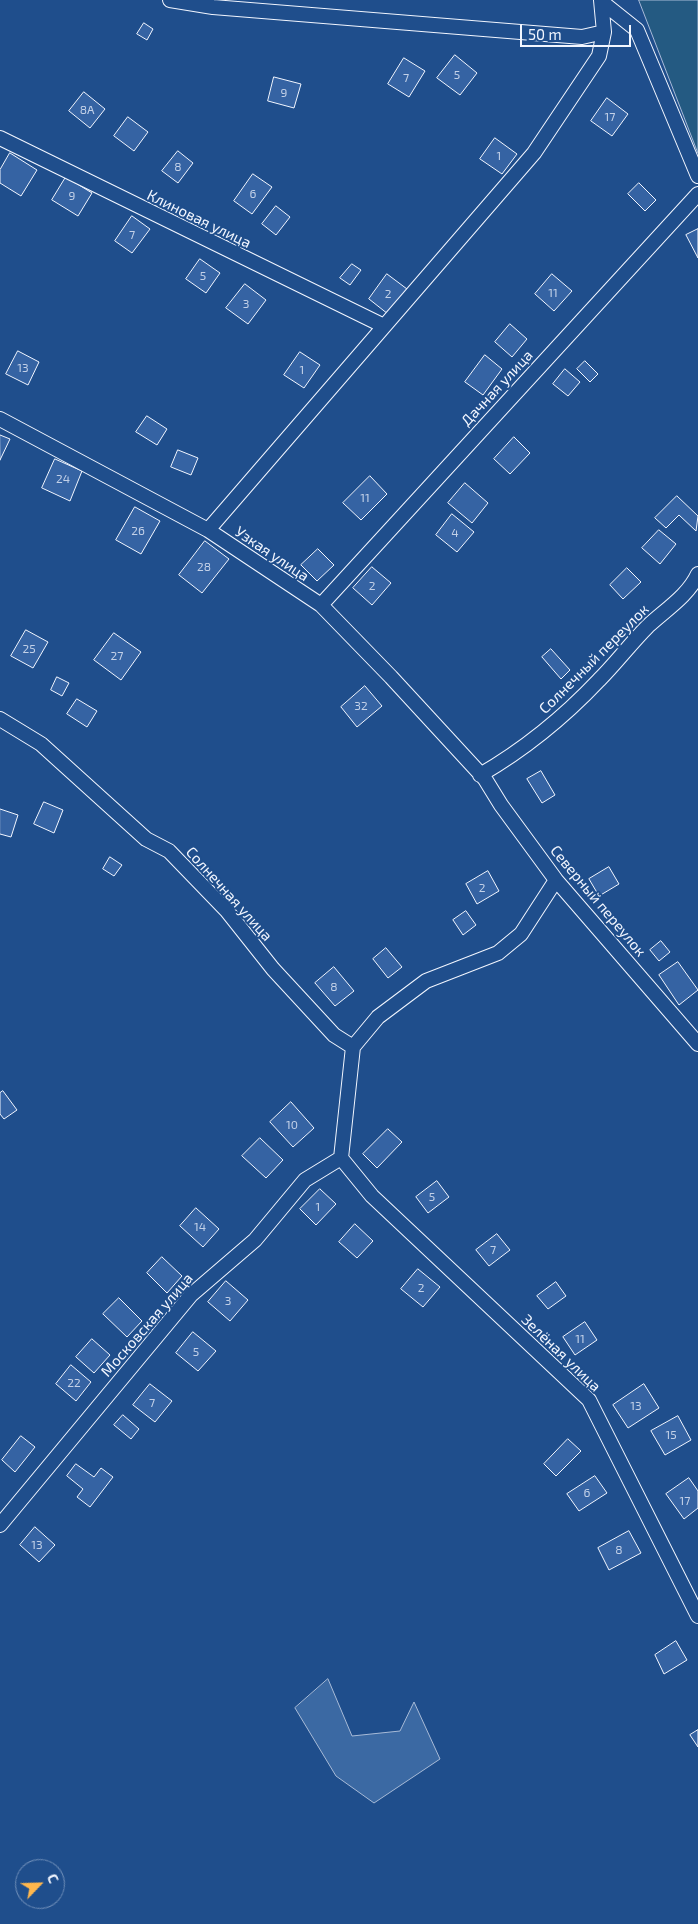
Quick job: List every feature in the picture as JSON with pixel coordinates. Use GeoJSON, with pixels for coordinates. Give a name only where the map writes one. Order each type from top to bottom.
{"type":"FeatureCollection","features":[{"type":"Feature","properties":{"kind":"street"},"geometry":{"type":"LineString","coordinates":[[170,0],[213,7],[582,37],[604,32]]}},
{"type":"Feature","properties":{"kind":"street"},"geometry":{"type":"LineString","coordinates":[[208,530],[534,153],[599,56],[604,32],[601,1]]}},
{"type":"Feature","properties":{"kind":"street"},"geometry":{"type":"LineString","coordinates":[[601,1],[637,30],[698,176]]}},
{"type":"Feature","properties":{"kind":"street","name":"Клиновая улица"},"geometry":{"type":"LineString","coordinates":[[0,138],[384,326]]}},
{"type":"Feature","properties":{"kind":"street","name":"Дачная улица"},"geometry":{"type":"LineString","coordinates":[[321,605],[698,194]]}},
{"type":"Feature","properties":{"kind":"street","name":"Узкая улица"},"geometry":{"type":"LineString","coordinates":[[0,420],[208,530],[321,605],[391,676],[480,775]]}},
{"type":"Feature","properties":{"kind":"street","name":"Солнечный переулок"},"geometry":{"type":"LineString","coordinates":[[480,775],[507,759],[557,722],[600,680],[647,627],[696,582]]}},
{"type":"Feature","properties":{"kind":"street","name":"Солнечная улица"},"geometry":{"type":"LineString","coordinates":[[0,719],[41,744],[146,840],[169,851],[227,911],[273,970],[327,1027],[353,1047]]}},
{"type":"Feature","properties":{"kind":"street","name":"Северный переулок"},"geometry":{"type":"LineString","coordinates":[[480,775],[556,880],[698,1044]]}},
{"type":"Feature","properties":{"kind":"street"},"geometry":{"type":"LineString","coordinates":[[341,1158],[353,1047],[378,1017],[426,980],[498,953],[522,934],[556,880]]}},
{"type":"Feature","properties":{"kind":"street","name":"Московская улица"},"geometry":{"type":"LineString","coordinates":[[0,1525],[191,1295],[255,1240],[305,1180],[341,1158]]}},
{"type":"Feature","properties":{"kind":"street","name":"Зелёная улица"},"geometry":{"type":"LineString","coordinates":[[341,1158],[372,1196],[589,1400],[698,1616]]}},
{"type":"Feature","properties":{"kind":"shaded area"},"geometry":{"type":"Polygon","coordinates":[[[639,0],[698,0],[698,153],[639,0]]]}},
{"type":"Feature","properties":{"kind":"shaded area"},"geometry":{"type":"Polygon","coordinates":[[[328,1679],[352,1736],[400,1731],[414,1702],[440,1759],[374,1803],[336,1776],[295,1708],[328,1679]]]}},
{"type":"Feature","properties":{"kind":"building"},"geometry":{"type":"Polygon","coordinates":[[[144,23],[153,29],[147,40],[137,34],[144,23]]]}},
{"type":"Feature","properties":{"kind":"building"},"geometry":{"type":"Polygon","coordinates":[[[455,55],[477,73],[460,95],[437,78],[455,55]]]}},
{"type":"Feature","properties":{"kind":"building"},"geometry":{"type":"Polygon","coordinates":[[[404,58],[425,71],[409,97],[388,84],[404,58]]]}},
{"type":"Feature","properties":{"kind":"building"},"geometry":{"type":"Polygon","coordinates":[[[274,77],[301,84],[294,108],[268,101],[274,77]]]}},
{"type":"Feature","properties":{"kind":"building"},"geometry":{"type":"Polygon","coordinates":[[[84,92],[105,109],[90,128],[69,111],[84,92]]]}},
{"type":"Feature","properties":{"kind":"building"},"geometry":{"type":"Polygon","coordinates":[[[607,98],[628,114],[612,136],[591,121],[607,98]]]}},
{"type":"Feature","properties":{"kind":"building"},"geometry":{"type":"Polygon","coordinates":[[[128,117],[148,132],[134,151],[114,136],[128,117]]]}},
{"type":"Feature","properties":{"kind":"building"},"geometry":{"type":"Polygon","coordinates":[[[495,138],[517,154],[502,174],[480,159],[495,138]]]}},
{"type":"Feature","properties":{"kind":"building"},"geometry":{"type":"Polygon","coordinates":[[[178,151],[193,163],[178,183],[162,171],[178,151]]]}},
{"type":"Feature","properties":{"kind":"building"},"geometry":{"type":"Polygon","coordinates":[[[10,153],[37,170],[21,196],[0,183],[0,170],[10,153]]]}},
{"type":"Feature","properties":{"kind":"building"},"geometry":{"type":"Polygon","coordinates":[[[253,174],[272,187],[252,214],[234,201],[253,174]]]}},
{"type":"Feature","properties":{"kind":"building"},"geometry":{"type":"Polygon","coordinates":[[[66,177],[92,193],[78,216],[52,200],[66,177]]]}},
{"type":"Feature","properties":{"kind":"building"},"geometry":{"type":"Polygon","coordinates":[[[639,183],[656,200],[645,211],[628,194],[639,183]]]}},
{"type":"Feature","properties":{"kind":"building"},"geometry":{"type":"Polygon","coordinates":[[[276,206],[290,217],[276,235],[262,224],[276,206]]]}},
{"type":"Feature","properties":{"kind":"building"},"geometry":{"type":"Polygon","coordinates":[[[132,216],[150,229],[132,253],[115,241],[132,216]]]}},
{"type":"Feature","properties":{"kind":"building"},"geometry":{"type":"Polygon","coordinates":[[[698,229],[698,258],[686,235],[698,229]]]}},
{"type":"Feature","properties":{"kind":"building"},"geometry":{"type":"Polygon","coordinates":[[[200,259],[220,273],[206,293],[186,279],[200,259]]]}},
{"type":"Feature","properties":{"kind":"building"},"geometry":{"type":"Polygon","coordinates":[[[352,264],[361,270],[350,285],[340,278],[352,264]]]}},
{"type":"Feature","properties":{"kind":"building"},"geometry":{"type":"Polygon","coordinates":[[[387,274],[407,289],[388,314],[369,299],[387,274]]]}},
{"type":"Feature","properties":{"kind":"building"},"geometry":{"type":"Polygon","coordinates":[[[552,274],[572,291],[554,311],[535,294],[552,274]]]}},
{"type":"Feature","properties":{"kind":"building"},"geometry":{"type":"Polygon","coordinates":[[[245,284],[266,300],[248,324],[226,308],[245,284]]]}},
{"type":"Feature","properties":{"kind":"building"},"geometry":{"type":"Polygon","coordinates":[[[510,324],[527,339],[512,357],[495,342],[510,324]]]}},
{"type":"Feature","properties":{"kind":"building"},"geometry":{"type":"Polygon","coordinates":[[[18,351],[39,362],[28,385],[6,374],[18,351]]]}},
{"type":"Feature","properties":{"kind":"building"},"geometry":{"type":"Polygon","coordinates":[[[300,352],[320,365],[304,388],[284,375],[300,352]]]}},
{"type":"Feature","properties":{"kind":"building"},"geometry":{"type":"Polygon","coordinates":[[[485,355],[502,369],[483,395],[465,382],[485,355]]]}},
{"type":"Feature","properties":{"kind":"building"},"geometry":{"type":"Polygon","coordinates":[[[585,361],[598,374],[590,382],[577,369],[585,361]]]}},
{"type":"Feature","properties":{"kind":"building"},"geometry":{"type":"Polygon","coordinates":[[[565,369],[580,382],[568,396],[553,384],[565,369]]]}},
{"type":"Feature","properties":{"kind":"building"},"geometry":{"type":"Polygon","coordinates":[[[147,416],[167,429],[157,445],[136,432],[147,416]]]}},
{"type":"Feature","properties":{"kind":"building"},"geometry":{"type":"Polygon","coordinates":[[[0,435],[10,439],[0,460],[0,435]]]}},
{"type":"Feature","properties":{"kind":"building"},"geometry":{"type":"Polygon","coordinates":[[[514,437],[530,453],[510,474],[494,459],[514,437]]]}},
{"type":"Feature","properties":{"kind":"building"},"geometry":{"type":"Polygon","coordinates":[[[178,450],[198,458],[191,475],[171,467],[178,450]]]}},
{"type":"Feature","properties":{"kind":"building"},"geometry":{"type":"Polygon","coordinates":[[[55,459],[82,471],[70,501],[42,488],[55,459]]]}},
{"type":"Feature","properties":{"kind":"building"},"geometry":{"type":"Polygon","coordinates":[[[370,476],[387,494],[361,520],[343,503],[370,476]]]}},
{"type":"Feature","properties":{"kind":"building"},"geometry":{"type":"Polygon","coordinates":[[[465,483],[488,503],[472,523],[448,503],[465,483]]]}},
{"type":"Feature","properties":{"kind":"building"},"geometry":{"type":"Polygon","coordinates":[[[677,496],[698,516],[696,531],[679,515],[666,528],[655,518],[677,496]]]}},
{"type":"Feature","properties":{"kind":"building"},"geometry":{"type":"Polygon","coordinates":[[[135,507],[160,521],[141,554],[116,540],[135,507]]]}},
{"type":"Feature","properties":{"kind":"building"},"geometry":{"type":"Polygon","coordinates":[[[452,514],[474,532],[457,552],[436,535],[452,514]]]}},
{"type":"Feature","properties":{"kind":"building"},"geometry":{"type":"Polygon","coordinates":[[[659,530],[676,544],[660,564],[642,548],[659,530]]]}},
{"type":"Feature","properties":{"kind":"building"},"geometry":{"type":"Polygon","coordinates":[[[205,541],[229,559],[202,593],[179,575],[205,541]]]}},
{"type":"Feature","properties":{"kind":"building"},"geometry":{"type":"Polygon","coordinates":[[[318,549],[334,565],[317,581],[301,565],[318,549]]]}},
{"type":"Feature","properties":{"kind":"building"},"geometry":{"type":"Polygon","coordinates":[[[372,567],[391,583],[372,605],[353,588],[372,567]]]}},
{"type":"Feature","properties":{"kind":"building"},"geometry":{"type":"Polygon","coordinates":[[[627,568],[641,582],[623,599],[610,585],[627,568]]]}},
{"type":"Feature","properties":{"kind":"building"},"geometry":{"type":"Polygon","coordinates":[[[26,630],[48,642],[33,668],[11,656],[26,630]]]}},
{"type":"Feature","properties":{"kind":"building"},"geometry":{"type":"Polygon","coordinates":[[[114,633],[141,652],[121,680],[94,660],[114,633]]]}},
{"type":"Feature","properties":{"kind":"building"},"geometry":{"type":"Polygon","coordinates":[[[551,649],[570,670],[561,679],[542,657],[551,649]]]}},
{"type":"Feature","properties":{"kind":"building"},"geometry":{"type":"Polygon","coordinates":[[[57,677],[69,683],[62,696],[51,690],[57,677]]]}},
{"type":"Feature","properties":{"kind":"building"},"geometry":{"type":"Polygon","coordinates":[[[365,686],[382,706],[357,727],[341,707],[365,686]]]}},
{"type":"Feature","properties":{"kind":"building"},"geometry":{"type":"Polygon","coordinates":[[[77,699],[97,711],[87,727],[67,714],[77,699]]]}},
{"type":"Feature","properties":{"kind":"building"},"geometry":{"type":"Polygon","coordinates":[[[541,771],[555,795],[542,803],[527,779],[541,771]]]}},
{"type":"Feature","properties":{"kind":"building"},"geometry":{"type":"Polygon","coordinates":[[[44,802],[63,810],[54,833],[34,824],[44,802]]]}},
{"type":"Feature","properties":{"kind":"building"},"geometry":{"type":"Polygon","coordinates":[[[0,809],[18,815],[11,837],[0,834],[0,809]]]}},
{"type":"Feature","properties":{"kind":"building"},"geometry":{"type":"Polygon","coordinates":[[[110,857],[122,865],[114,876],[103,869],[110,857]]]}},
{"type":"Feature","properties":{"kind":"building"},"geometry":{"type":"Polygon","coordinates":[[[609,867],[619,884],[599,896],[589,879],[609,867]]]}},
{"type":"Feature","properties":{"kind":"building"},"geometry":{"type":"Polygon","coordinates":[[[488,871],[499,891],[477,904],[466,884],[488,871]]]}},
{"type":"Feature","properties":{"kind":"building"},"geometry":{"type":"Polygon","coordinates":[[[466,911],[476,925],[463,935],[453,920],[466,911]]]}},
{"type":"Feature","properties":{"kind":"building"},"geometry":{"type":"Polygon","coordinates":[[[661,941],[670,952],[659,961],[650,950],[661,941]]]}},
{"type":"Feature","properties":{"kind":"building"},"geometry":{"type":"Polygon","coordinates":[[[386,948],[402,967],[388,978],[373,959],[386,948]]]}},
{"type":"Feature","properties":{"kind":"building"},"geometry":{"type":"Polygon","coordinates":[[[678,962],[698,990],[679,1005],[659,975],[678,962]]]}},
{"type":"Feature","properties":{"kind":"building"},"geometry":{"type":"Polygon","coordinates":[[[334,967],[354,991],[335,1006],[315,983],[334,967]]]}},
{"type":"Feature","properties":{"kind":"building"},"geometry":{"type":"Polygon","coordinates":[[[3,1091],[17,1110],[4,1119],[0,1114],[0,1093],[3,1091]]]}},
{"type":"Feature","properties":{"kind":"building"},"geometry":{"type":"Polygon","coordinates":[[[291,1102],[314,1128],[293,1147],[270,1122],[291,1102]]]}},
{"type":"Feature","properties":{"kind":"building"},"geometry":{"type":"Polygon","coordinates":[[[388,1129],[402,1142],[377,1168],[363,1154],[388,1129]]]}},
{"type":"Feature","properties":{"kind":"building"},"geometry":{"type":"Polygon","coordinates":[[[260,1138],[283,1160],[266,1178],[242,1156],[260,1138]]]}},
{"type":"Feature","properties":{"kind":"building"},"geometry":{"type":"Polygon","coordinates":[[[437,1181],[449,1197],[428,1213],[416,1197],[437,1181]]]}},
{"type":"Feature","properties":{"kind":"building"},"geometry":{"type":"Polygon","coordinates":[[[320,1189],[336,1204],[316,1225],[300,1209],[320,1189]]]}},
{"type":"Feature","properties":{"kind":"building"},"geometry":{"type":"Polygon","coordinates":[[[196,1208],[219,1229],[203,1247],[180,1226],[196,1208]]]}},
{"type":"Feature","properties":{"kind":"building"},"geometry":{"type":"Polygon","coordinates":[[[355,1224],[373,1241],[357,1258],[339,1242],[355,1224]]]}},
{"type":"Feature","properties":{"kind":"building"},"geometry":{"type":"Polygon","coordinates":[[[497,1234],[510,1250],[489,1266],[476,1250],[497,1234]]]}},
{"type":"Feature","properties":{"kind":"building"},"geometry":{"type":"Polygon","coordinates":[[[162,1257],[182,1276],[167,1293],[147,1273],[162,1257]]]}},
{"type":"Feature","properties":{"kind":"building"},"geometry":{"type":"Polygon","coordinates":[[[418,1269],[440,1287],[423,1307],[401,1289],[418,1269]]]}},
{"type":"Feature","properties":{"kind":"building"},"geometry":{"type":"Polygon","coordinates":[[[226,1281],[248,1300],[230,1321],[208,1302],[226,1281]]]}},
{"type":"Feature","properties":{"kind":"building"},"geometry":{"type":"Polygon","coordinates":[[[556,1282],[566,1296],[548,1309],[537,1296],[556,1282]]]}},
{"type":"Feature","properties":{"kind":"building"},"geometry":{"type":"Polygon","coordinates":[[[119,1298],[142,1321],[127,1337],[103,1314],[119,1298]]]}},
{"type":"Feature","properties":{"kind":"building"},"geometry":{"type":"Polygon","coordinates":[[[585,1322],[597,1340],[575,1355],[563,1337],[585,1322]]]}},
{"type":"Feature","properties":{"kind":"building"},"geometry":{"type":"Polygon","coordinates":[[[193,1332],[216,1351],[198,1371],[176,1353],[193,1332]]]}},
{"type":"Feature","properties":{"kind":"building"},"geometry":{"type":"Polygon","coordinates":[[[92,1339],[110,1355],[94,1373],[76,1357],[92,1339]]]}},
{"type":"Feature","properties":{"kind":"building"},"geometry":{"type":"Polygon","coordinates":[[[71,1365],[91,1382],[76,1401],[56,1384],[71,1365]]]}},
{"type":"Feature","properties":{"kind":"building"},"geometry":{"type":"Polygon","coordinates":[[[150,1384],[172,1401],[155,1422],[133,1405],[150,1384]]]}},
{"type":"Feature","properties":{"kind":"building"},"geometry":{"type":"Polygon","coordinates":[[[644,1384],[659,1408],[628,1428],[613,1405],[644,1384]]]}},
{"type":"Feature","properties":{"kind":"building"},"geometry":{"type":"Polygon","coordinates":[[[123,1415],[139,1429],[131,1439],[114,1425],[123,1415]]]}},
{"type":"Feature","properties":{"kind":"building"},"geometry":{"type":"Polygon","coordinates":[[[678,1416],[691,1440],[665,1455],[651,1431],[678,1416]]]}},
{"type":"Feature","properties":{"kind":"building"},"geometry":{"type":"Polygon","coordinates":[[[21,1436],[35,1447],[15,1472],[2,1460],[21,1436]]]}},
{"type":"Feature","properties":{"kind":"building"},"geometry":{"type":"Polygon","coordinates":[[[568,1439],[581,1451],[556,1476],[544,1464],[568,1439]]]}},
{"type":"Feature","properties":{"kind":"building"},"geometry":{"type":"Polygon","coordinates":[[[76,1464],[94,1477],[101,1468],[113,1477],[90,1507],[77,1497],[83,1489],[67,1476],[76,1464]]]}},
{"type":"Feature","properties":{"kind":"building"},"geometry":{"type":"Polygon","coordinates":[[[595,1476],[607,1493],[579,1511],[567,1494],[595,1476]]]}},
{"type":"Feature","properties":{"kind":"building"},"geometry":{"type":"Polygon","coordinates":[[[689,1478],[698,1491],[698,1508],[684,1519],[666,1494],[689,1478]]]}},
{"type":"Feature","properties":{"kind":"building"},"geometry":{"type":"Polygon","coordinates":[[[35,1527],[55,1545],[39,1562],[20,1545],[35,1527]]]}},
{"type":"Feature","properties":{"kind":"building"},"geometry":{"type":"Polygon","coordinates":[[[629,1531],[641,1553],[609,1570],[598,1548],[629,1531]]]}},
{"type":"Feature","properties":{"kind":"building"},"geometry":{"type":"Polygon","coordinates":[[[676,1641],[687,1660],[664,1674],[655,1655],[676,1641]]]}},
{"type":"Feature","properties":{"kind":"building"},"geometry":{"type":"Polygon","coordinates":[[[698,1730],[698,1747],[690,1735],[698,1730]]]}}]}
